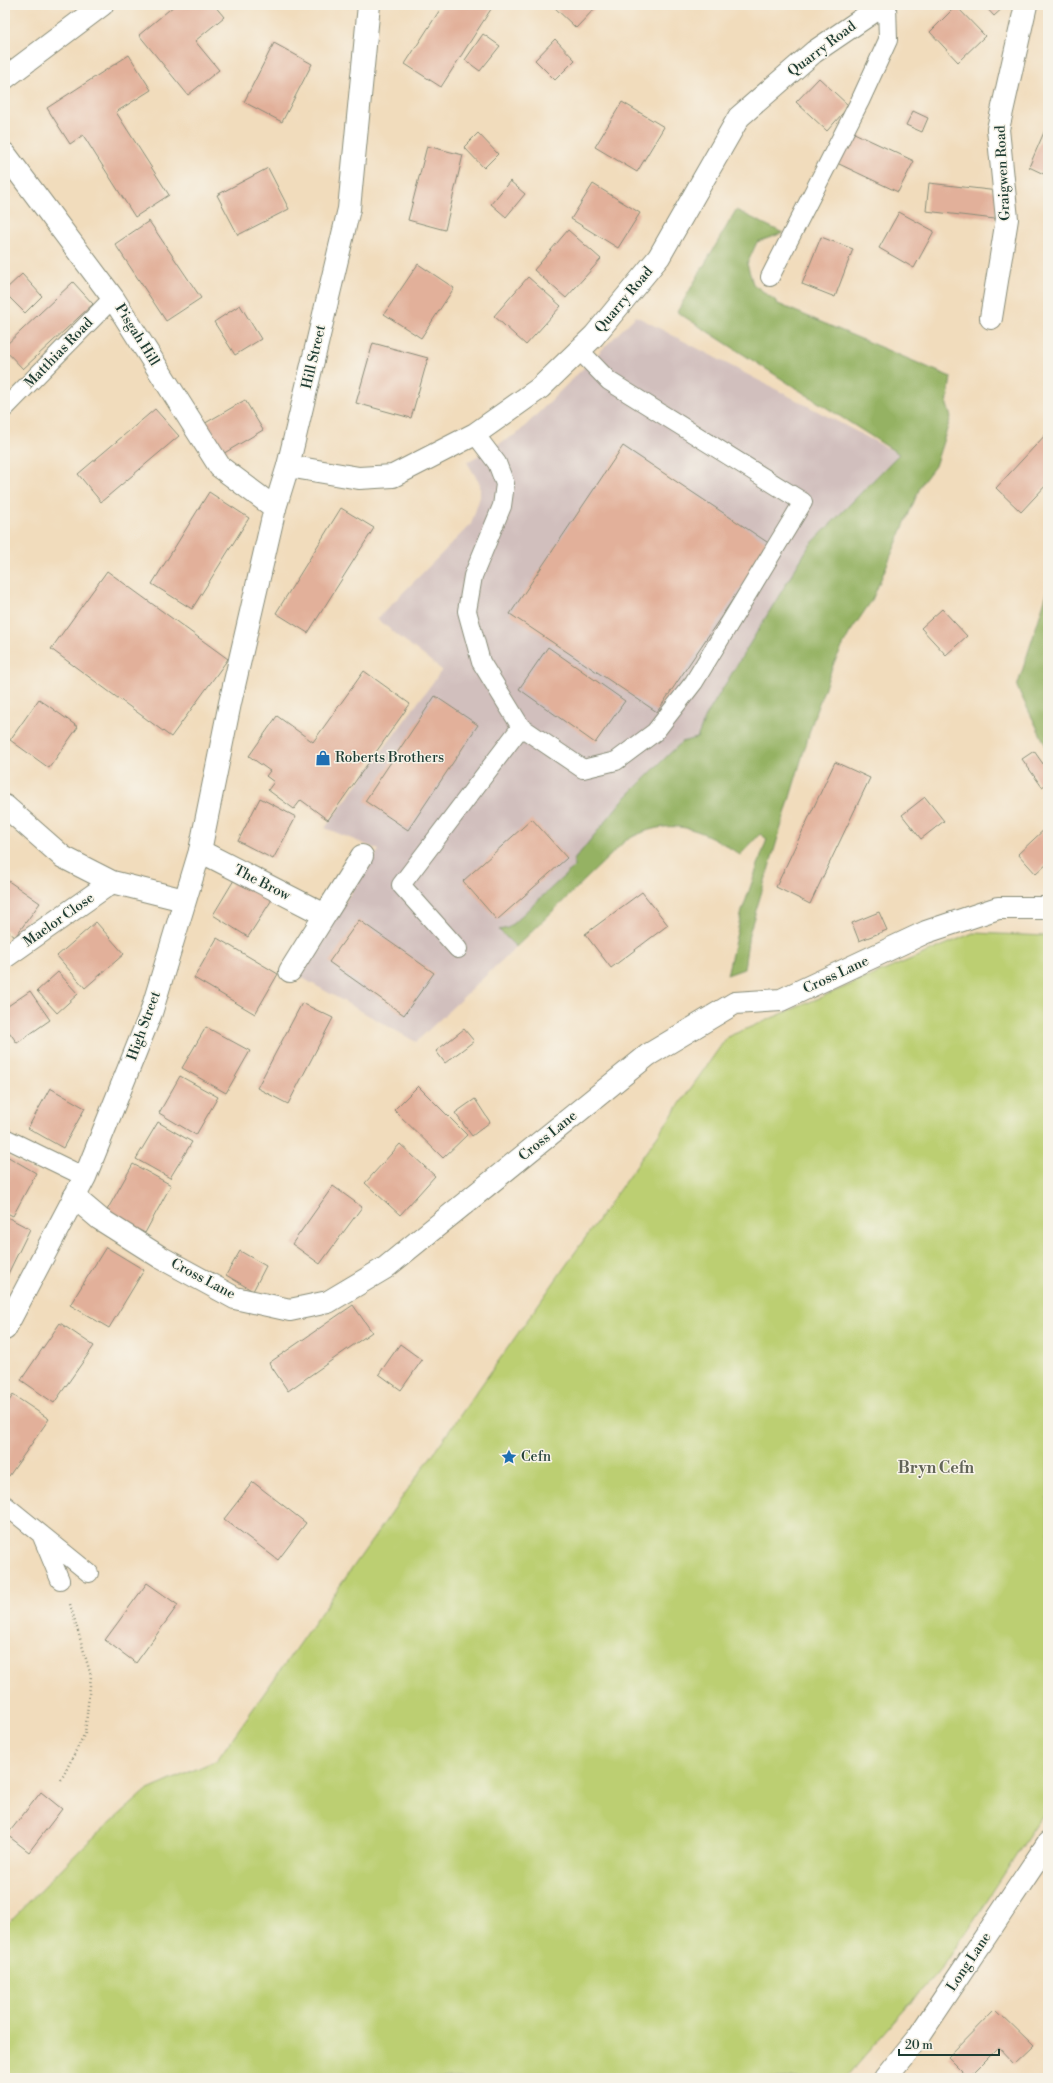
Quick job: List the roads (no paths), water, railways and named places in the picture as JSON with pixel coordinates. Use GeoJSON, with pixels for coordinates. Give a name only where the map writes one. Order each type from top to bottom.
{"type":"FeatureCollection","features":[{"type":"Feature","properties":{"kind":"street"},"geometry":{"type":"LineString","coordinates":[[5,78],[102,5]]}},
{"type":"Feature","properties":{"kind":"street","name":"Hill Street"},"geometry":{"type":"LineString","coordinates":[[230,703],[275,508],[288,466],[349,209],[369,5]]}},
{"type":"Feature","properties":{"kind":"street","name":"Quarry Road"},"geometry":{"type":"LineString","coordinates":[[288,466],[359,478],[392,476],[475,434],[540,388],[594,336],[659,257],[739,117],[814,52],[883,5]]}},
{"type":"Feature","properties":{"kind":"street","name":"Graigwen Road"},"geometry":{"type":"LineString","coordinates":[[991,318],[1006,219],[998,129],[1026,5]]}},
{"type":"Feature","properties":{"kind":"street","name":"Pisgah Hill"},"geometry":{"type":"LineString","coordinates":[[5,154],[113,298],[220,467],[275,508]]}},
{"type":"Feature","properties":{"kind":"street","name":"High Street"},"geometry":{"type":"LineString","coordinates":[[5,1329],[84,1177],[151,1013],[200,851],[230,703]]}},
{"type":"Feature","properties":{"kind":"street"},"geometry":{"type":"LineString","coordinates":[[5,806],[63,857],[112,882],[184,900]]}},
{"type":"Feature","properties":{"kind":"street","name":"The Brow"},"geometry":{"type":"LineString","coordinates":[[200,851],[325,915]]}},
{"type":"Feature","properties":{"kind":"street"},"geometry":{"type":"LineString","coordinates":[[290,971],[362,856]]}},
{"type":"Feature","properties":{"kind":"street","name":"Maelor Close"},"geometry":{"type":"LineString","coordinates":[[5,957],[112,882]]}},
{"type":"Feature","properties":{"kind":"street","name":"Cross Lane"},"geometry":{"type":"LineString","coordinates":[[74,1197],[100,1219],[160,1257],[235,1298],[290,1310],[328,1302],[386,1268],[648,1055],[729,1007],[736,1004],[781,1000],[926,932],[998,908],[1048,908]]}},
{"type":"Feature","properties":{"kind":"street","name":"Long Lane"},"geometry":{"type":"LineString","coordinates":[[885,2078],[919,2036],[1048,1843]]}},
{"type":"Feature","properties":{"kind":"lane"},"geometry":{"type":"LineString","coordinates":[[770,277],[860,101],[888,40],[887,5]]}},
{"type":"Feature","properties":{"kind":"lane","name":"Matthias Road"},"geometry":{"type":"LineString","coordinates":[[5,408],[113,298]]}},
{"type":"Feature","properties":{"kind":"lane"},"geometry":{"type":"LineString","coordinates":[[475,434],[497,463],[505,484],[502,506],[473,576],[467,611],[481,662],[521,727],[583,769],[616,761],[655,732],[694,682],[803,502],[609,381],[579,350]]}},
{"type":"Feature","properties":{"kind":"lane"},"geometry":{"type":"LineString","coordinates":[[458,949],[401,885],[521,727]]}},
{"type":"Feature","properties":{"kind":"lane"},"geometry":{"type":"LineString","coordinates":[[5,1138],[84,1177]]}},
{"type":"Feature","properties":{"kind":"lane"},"geometry":{"type":"LineString","coordinates":[[5,1505],[89,1572]]}},
{"type":"Feature","properties":{"kind":"lane"},"geometry":{"type":"LineString","coordinates":[[40,1533],[60,1580]]}},
{"type":"Feature","properties":{"kind":"place","name":"Roberts Brothers"},"geometry":{"type":"Point","coordinates":[323,758]}},
{"type":"Feature","properties":{"kind":"place","name":"Cefn"},"geometry":{"type":"Point","coordinates":[509,1457]}},
{"type":"Feature","properties":{"kind":"district","name":"Bryn Cefn"},"geometry":{"type":"Point","coordinates":[936,1468]}}]}
